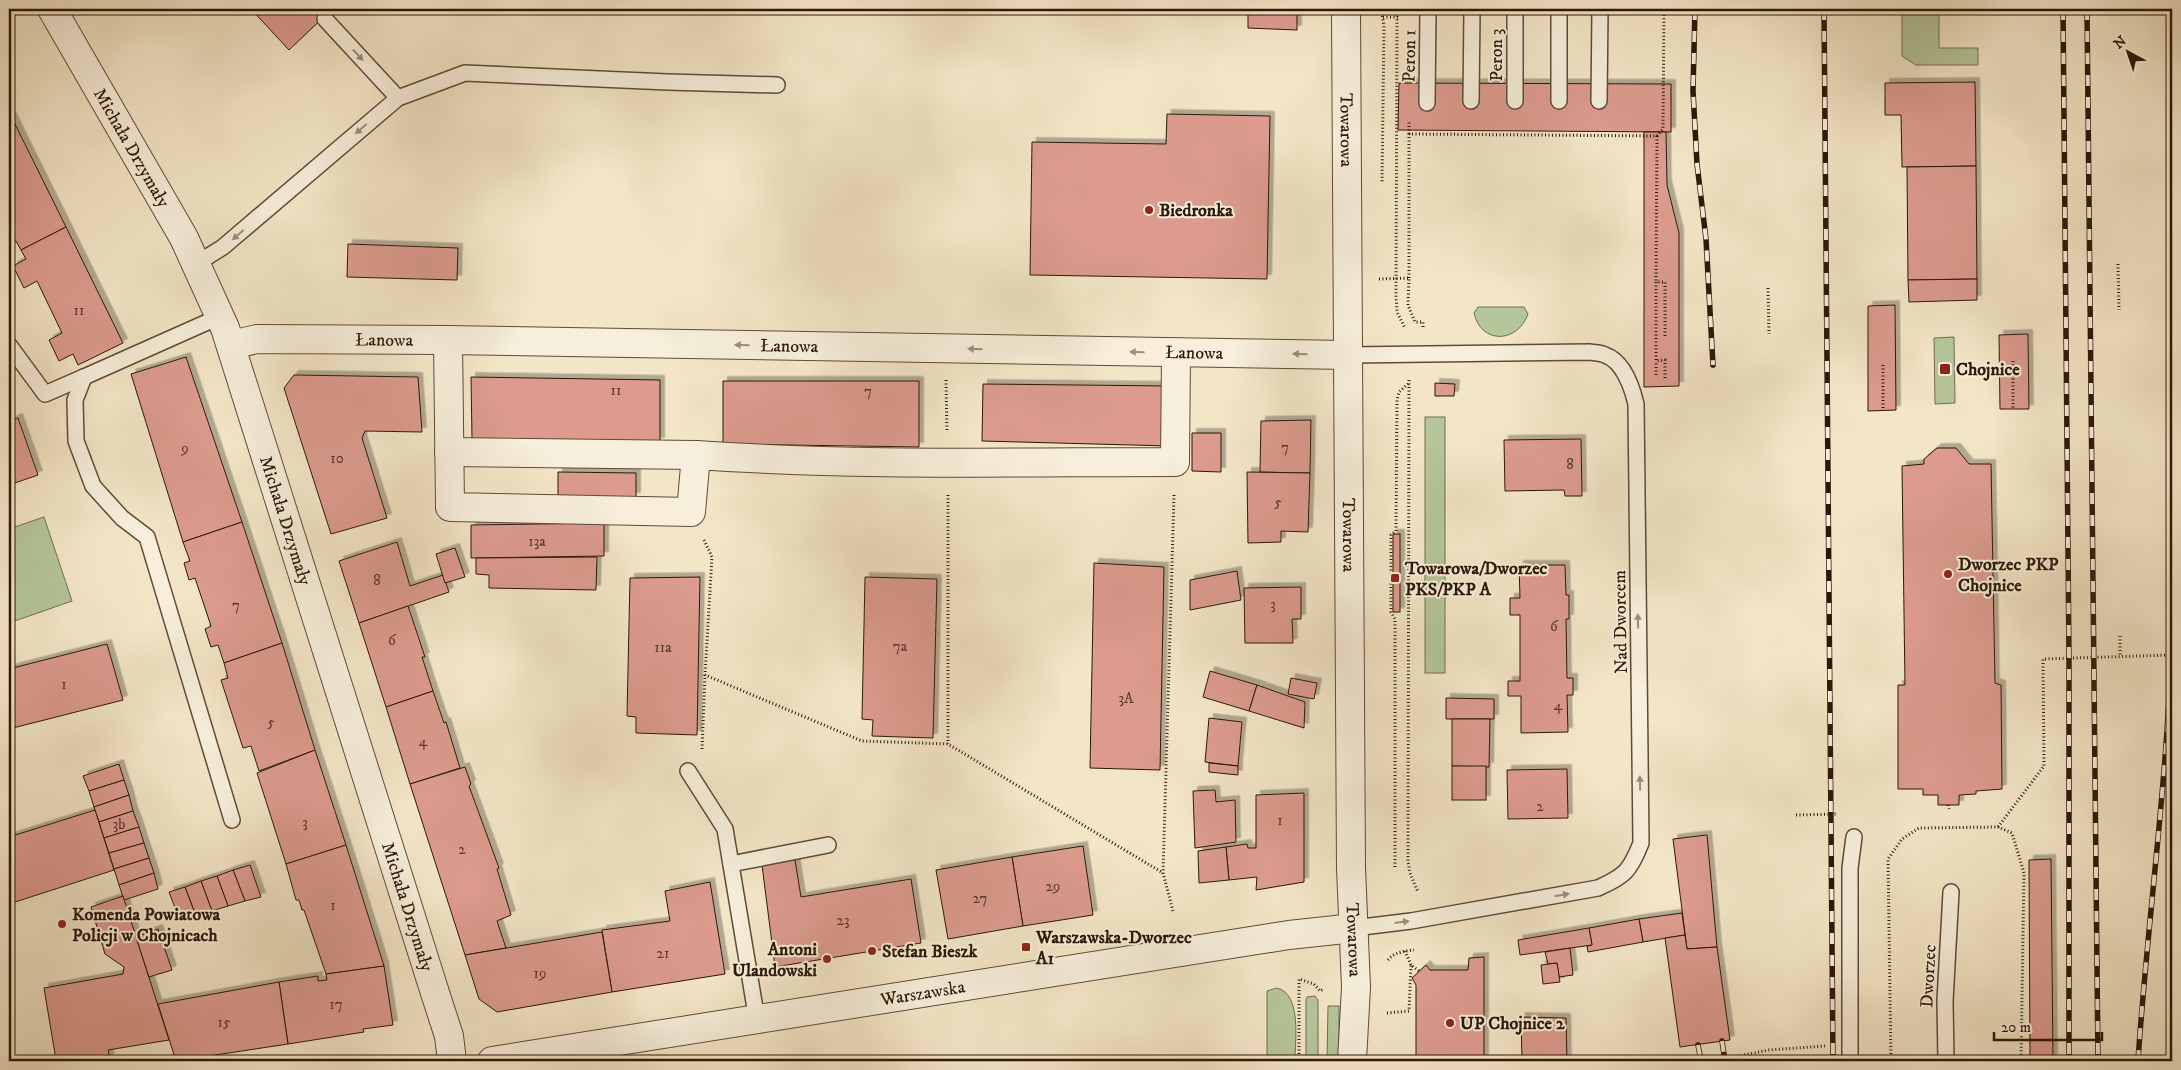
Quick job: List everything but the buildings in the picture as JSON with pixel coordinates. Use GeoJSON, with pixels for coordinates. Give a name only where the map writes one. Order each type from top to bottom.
{"type":"FeatureCollection","features":[{"type":"Feature","properties":{"kind":"street","name":"Michała Drzymały"},"geometry":{"type":"LineString","coordinates":[[52,9],[169,212],[221,316],[449,1036],[452,1061]]}},
{"type":"Feature","properties":{"kind":"street","name":"Towarowa"},"geometry":{"type":"LineString","coordinates":[[1346,9],[1351,868],[1356,987],[1352,1061]]}},
{"type":"Feature","properties":{"kind":"street","name":"Łanowa"},"geometry":{"type":"LineString","coordinates":[[231,345],[257,340],[448,340],[1349,355]]}},
{"type":"Feature","properties":{"kind":"street"},"geometry":{"type":"LineString","coordinates":[[448,340],[450,506],[690,512],[696,455]]}},
{"type":"Feature","properties":{"kind":"street"},"geometry":{"type":"LineString","coordinates":[[449,452],[696,455],[765,460],[1176,462],[1176,352]]}},
{"type":"Feature","properties":{"kind":"street","name":"Warszawska"},"geometry":{"type":"LineString","coordinates":[[492,1061],[1289,935],[1354,928]]}},
{"type":"Feature","properties":{"kind":"lane","name":"Peron 1"},"geometry":{"type":"LineString","coordinates":[[1427,103],[1428,9]]}},
{"type":"Feature","properties":{"kind":"lane"},"geometry":{"type":"LineString","coordinates":[[1471,101],[1472,9]]}},
{"type":"Feature","properties":{"kind":"lane","name":"Peron 3"},"geometry":{"type":"LineString","coordinates":[[1515,9],[1515,101]]}},
{"type":"Feature","properties":{"kind":"lane"},"geometry":{"type":"LineString","coordinates":[[1559,9],[1559,101]]}},
{"type":"Feature","properties":{"kind":"lane"},"geometry":{"type":"LineString","coordinates":[[1599,101],[1600,9]]}},
{"type":"Feature","properties":{"kind":"lane"},"geometry":{"type":"LineString","coordinates":[[325,19],[398,98]]}},
{"type":"Feature","properties":{"kind":"lane"},"geometry":{"type":"LineString","coordinates":[[196,264],[223,248],[398,98],[465,73],[658,82],[777,85]]}},
{"type":"Feature","properties":{"kind":"lane"},"geometry":{"type":"LineString","coordinates":[[9,345],[45,394],[221,316]]}},
{"type":"Feature","properties":{"kind":"lane","name":"Nad Dworcem"},"geometry":{"type":"LineString","coordinates":[[1349,355],[1590,352],[1607,355],[1619,364],[1633,391],[1636,404],[1641,843],[1632,865],[1618,879],[1598,888],[1411,921],[1354,928]]}},
{"type":"Feature","properties":{"kind":"lane"},"geometry":{"type":"LineString","coordinates":[[84,377],[75,400],[76,441],[94,486],[122,518],[147,537],[232,820]]}},
{"type":"Feature","properties":{"kind":"lane"},"geometry":{"type":"LineString","coordinates":[[688,771],[725,829],[757,1020]]}},
{"type":"Feature","properties":{"kind":"lane"},"geometry":{"type":"LineString","coordinates":[[1850,1061],[1850,868],[1854,837]]}},
{"type":"Feature","properties":{"kind":"lane"},"geometry":{"type":"LineString","coordinates":[[731,864],[828,845]]}},
{"type":"Feature","properties":{"kind":"lane","name":"Dworzec"},"geometry":{"type":"LineString","coordinates":[[1946,1061],[1944,1001],[1951,892]]}},
{"type":"Feature","properties":{"kind":"path"},"geometry":{"type":"LineString","coordinates":[[1381,9],[1384,26],[1382,191]]}},
{"type":"Feature","properties":{"kind":"path"},"geometry":{"type":"LineString","coordinates":[[1399,9],[1397,17],[1396,278],[1398,312],[1408,336]]}},
{"type":"Feature","properties":{"kind":"path"},"geometry":{"type":"LineString","coordinates":[[1664,9],[1663,129],[1657,136],[1656,360],[1665,360],[1665,378]]}},
{"type":"Feature","properties":{"kind":"path"},"geometry":{"type":"LineString","coordinates":[[1424,336],[1423,322],[1415,322],[1408,305],[1410,134],[1657,136]]}},
{"type":"Feature","properties":{"kind":"path"},"geometry":{"type":"LineString","coordinates":[[2118,264],[2119,310]]}},
{"type":"Feature","properties":{"kind":"path"},"geometry":{"type":"LineString","coordinates":[[1382,269],[1382,279]]}},
{"type":"Feature","properties":{"kind":"path"},"geometry":{"type":"LineString","coordinates":[[1373,279],[1409,278]]}},
{"type":"Feature","properties":{"kind":"path"},"geometry":{"type":"LineString","coordinates":[[1656,282],[1665,282],[1665,337]]}},
{"type":"Feature","properties":{"kind":"path"},"geometry":{"type":"LineString","coordinates":[[1768,288],[1769,334]]}},
{"type":"Feature","properties":{"kind":"path"},"geometry":{"type":"LineString","coordinates":[[2012,360],[2013,409]]}},
{"type":"Feature","properties":{"kind":"path"},"geometry":{"type":"LineString","coordinates":[[1883,365],[1883,411]]}},
{"type":"Feature","properties":{"kind":"path"},"geometry":{"type":"LineString","coordinates":[[946,376],[948,462],[948,744]]}},
{"type":"Feature","properties":{"kind":"path"},"geometry":{"type":"LineString","coordinates":[[1409,376],[1408,861],[1410,873],[1420,896]]}},
{"type":"Feature","properties":{"kind":"path"},"geometry":{"type":"LineString","coordinates":[[1395,867],[1395,619],[1391,612],[1391,534],[1396,531],[1397,400],[1399,392],[1414,380]]}},
{"type":"Feature","properties":{"kind":"path"},"geometry":{"type":"LineString","coordinates":[[1174,911],[1163,873],[1176,462]]}},
{"type":"Feature","properties":{"kind":"path"},"geometry":{"type":"LineString","coordinates":[[690,512],[712,557],[701,792]]}},
{"type":"Feature","properties":{"kind":"path"},"geometry":{"type":"LineString","coordinates":[[2120,636],[2120,656]]}},
{"type":"Feature","properties":{"kind":"path"},"geometry":{"type":"LineString","coordinates":[[1998,827],[2044,766],[2043,659],[2172,655]]}},
{"type":"Feature","properties":{"kind":"path"},"geometry":{"type":"LineString","coordinates":[[705,675],[862,741],[948,744],[1163,873]]}},
{"type":"Feature","properties":{"kind":"path"},"geometry":{"type":"LineString","coordinates":[[1796,815],[1838,814]]}},
{"type":"Feature","properties":{"kind":"path"},"geometry":{"type":"LineString","coordinates":[[1386,962],[1391,956],[1416,949]]}},
{"type":"Feature","properties":{"kind":"path"},"geometry":{"type":"LineString","coordinates":[[1385,1013],[1409,1011],[1411,965],[1405,951]]}},
{"type":"Feature","properties":{"kind":"path"},"geometry":{"type":"LineString","coordinates":[[1411,965],[1418,971]]}},
{"type":"Feature","properties":{"kind":"path"},"geometry":{"type":"LineString","coordinates":[[1299,1061],[1299,979],[1314,984],[1320,991]]}},
{"type":"Feature","properties":{"kind":"path"},"geometry":{"type":"LineString","coordinates":[[1734,1057],[1778,1049],[1850,1045]]}},
{"type":"Feature","properties":{"kind":"green space"},"geometry":{"type":"Polygon","coordinates":[[[1902,9],[1939,9],[1939,48],[1978,48],[1978,65],[1916,65],[1902,56],[1902,9]]]}},
{"type":"Feature","properties":{"kind":"green space"},"geometry":{"type":"Polygon","coordinates":[[[1478,307],[1524,307],[1528,314],[1523,324],[1516,331],[1508,335],[1492,335],[1484,331],[1478,323],[1474,313],[1478,307]]]}},
{"type":"Feature","properties":{"kind":"green space"},"geometry":{"type":"Polygon","coordinates":[[[1954,337],[1955,403],[1935,404],[1934,338],[1954,337]]]}},
{"type":"Feature","properties":{"kind":"green space"},"geometry":{"type":"Polygon","coordinates":[[[1425,417],[1445,417],[1445,673],[1425,673],[1425,417]]]}},
{"type":"Feature","properties":{"kind":"green space"},"geometry":{"type":"Polygon","coordinates":[[[44,517],[72,601],[9,623],[9,529],[44,517]]]}},
{"type":"Feature","properties":{"kind":"green space"},"geometry":{"type":"Polygon","coordinates":[[[1277,988],[1285,992],[1294,1008],[1296,1031],[1295,1061],[1267,1061],[1267,991],[1277,988]]]}},
{"type":"Feature","properties":{"kind":"green space"},"geometry":{"type":"Polygon","coordinates":[[[1315,996],[1318,1000],[1318,1061],[1306,1061],[1306,1000],[1307,997],[1315,996]]]}},
{"type":"Feature","properties":{"kind":"green space"},"geometry":{"type":"Polygon","coordinates":[[[1328,1006],[1339,1006],[1339,1061],[1327,1061],[1328,1006]]]}},
{"type":"Feature","properties":{"kind":"railway"},"geometry":{"type":"LineString","coordinates":[[1695,9],[1693,91],[1697,164],[1706,239],[1713,365]]}},
{"type":"Feature","properties":{"kind":"railway"},"geometry":{"type":"LineString","coordinates":[[1824,9],[1833,1061]]}},
{"type":"Feature","properties":{"kind":"railway"},"geometry":{"type":"LineString","coordinates":[[2063,9],[2069,657],[2069,1061]]}},
{"type":"Feature","properties":{"kind":"railway"},"geometry":{"type":"LineString","coordinates":[[2087,9],[2098,1061]]}},
{"type":"Feature","properties":{"kind":"railway"},"geometry":{"type":"LineString","coordinates":[[2169,9],[2172,395]]}},
{"type":"Feature","properties":{"kind":"railway"},"geometry":{"type":"LineString","coordinates":[[2138,1061],[2168,721],[2172,607]]}},
{"type":"Feature","properties":{"kind":"railway"},"geometry":{"type":"LineString","coordinates":[[1722,1041],[1725,1061]]}},
{"type":"Feature","properties":{"kind":"railway"},"geometry":{"type":"LineString","coordinates":[[1698,1045],[1701,1061]]}},
{"type":"Feature","properties":{"kind":"place","name":"Biedronka"},"geometry":{"type":"Point","coordinates":[1149,210]}},
{"type":"Feature","properties":{"kind":"place","name":"Chojnice"},"geometry":{"type":"Point","coordinates":[1945,369]}},
{"type":"Feature","properties":{"kind":"place","name":"Dworzec PKP Chojnice"},"geometry":{"type":"Point","coordinates":[1948,574]}},
{"type":"Feature","properties":{"kind":"place","name":"Towarowa/Dworzec PKS/PKP A"},"geometry":{"type":"Point","coordinates":[1395,578]}},
{"type":"Feature","properties":{"kind":"place","name":"Komenda Powiatowa Policji w Chojnicach"},"geometry":{"type":"Point","coordinates":[62,924]}},
{"type":"Feature","properties":{"kind":"place","name":"Warszawska-Dworzec A1"},"geometry":{"type":"Point","coordinates":[1026,947]}},
{"type":"Feature","properties":{"kind":"place","name":"Stefan Bieszk"},"geometry":{"type":"Point","coordinates":[872,951]}},
{"type":"Feature","properties":{"kind":"place","name":"Antoni Ulandowski"},"geometry":{"type":"Point","coordinates":[827,959]}},
{"type":"Feature","properties":{"kind":"place","name":"UP Chojnice 2"},"geometry":{"type":"Point","coordinates":[1450,1023]}}]}
